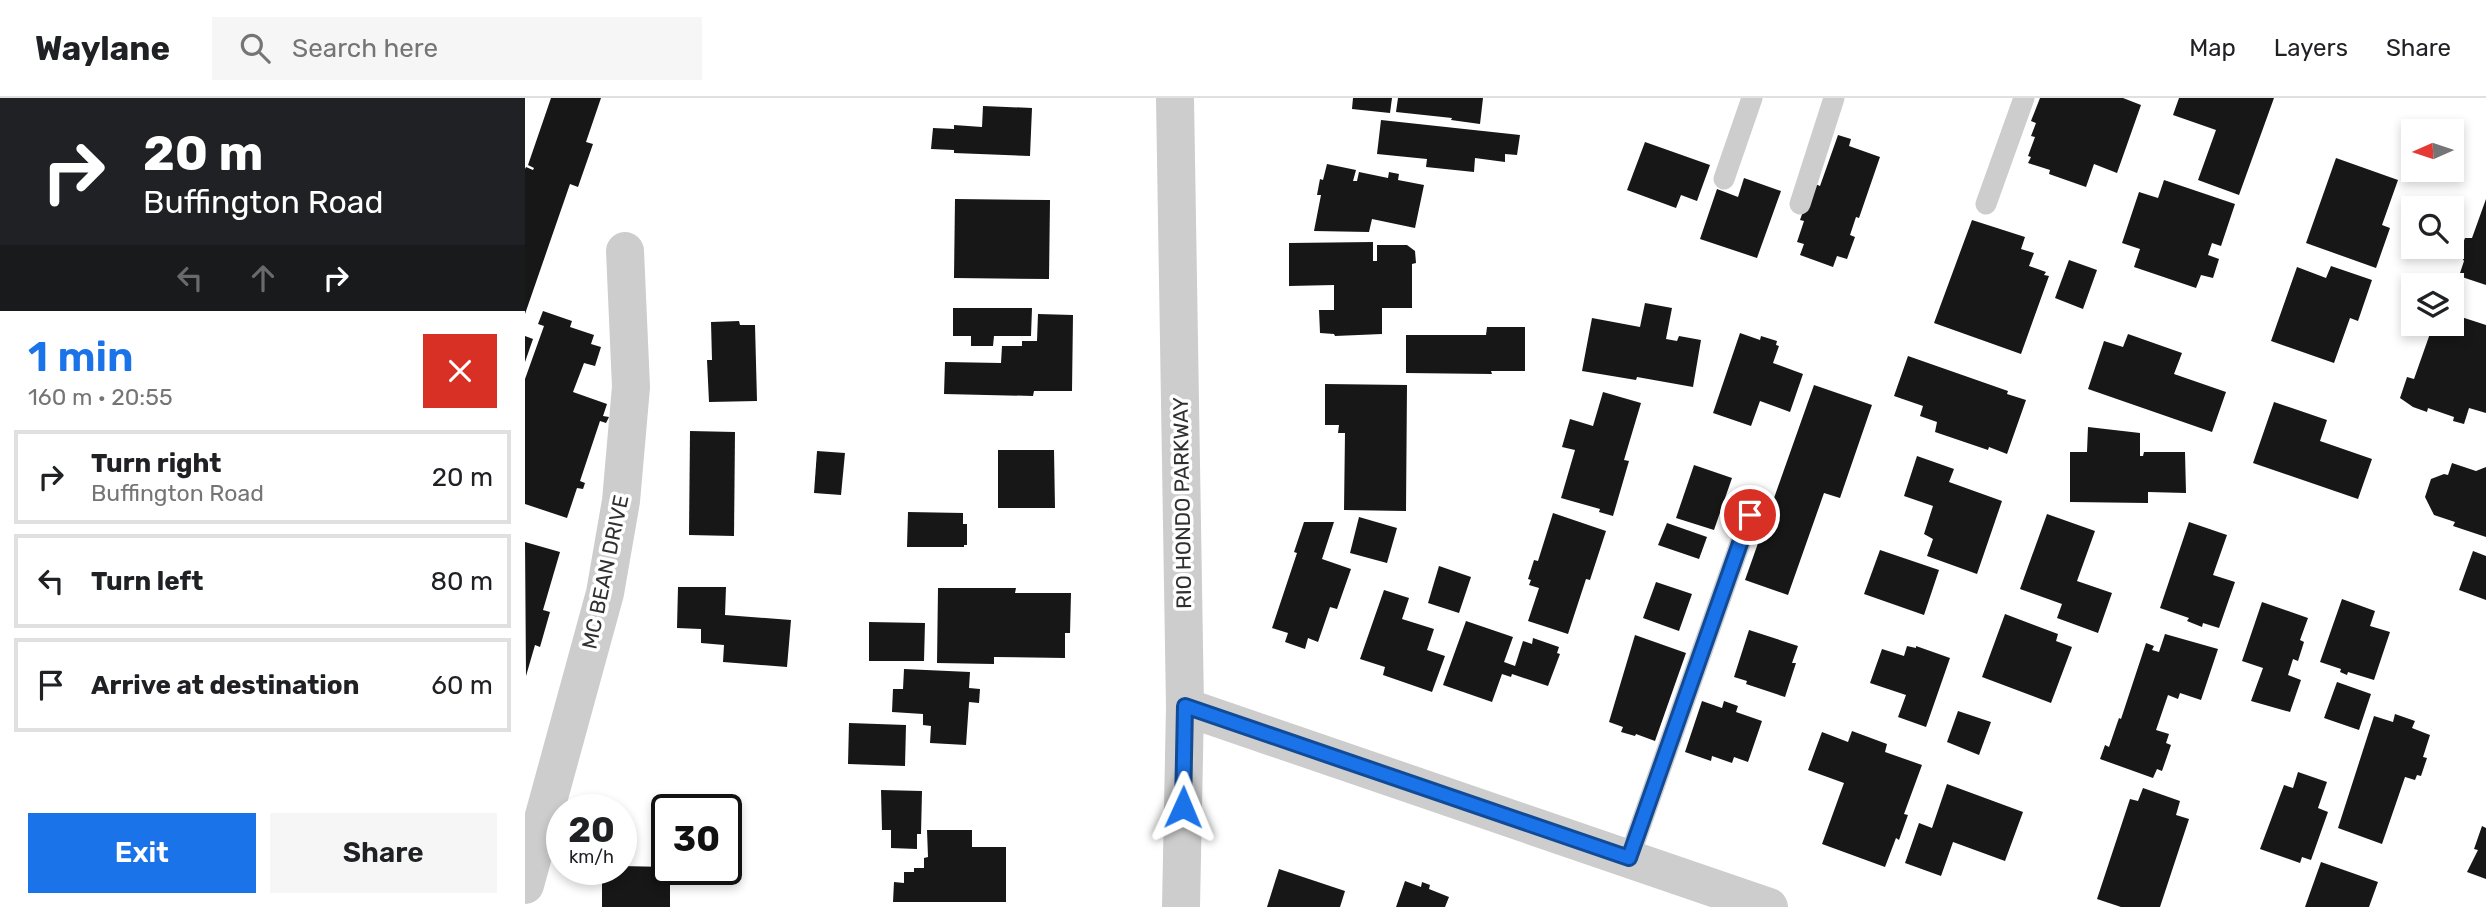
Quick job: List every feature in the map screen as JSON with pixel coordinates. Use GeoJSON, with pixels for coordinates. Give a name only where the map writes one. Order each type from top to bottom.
{"type":"FeatureCollection","features":[{"type":"Feature","properties":{"kind":"street","name":"RIO HONDO PARKWAY"},"geometry":{"type":"LineString","coordinates":[[1175,98],[1185,706],[1181,907]]}},
{"type":"Feature","properties":{"kind":"street","name":"MC BEAN DRIVE"},"geometry":{"type":"LineString","coordinates":[[525,885],[605,593],[621,500],[631,387],[625,251]]}},
{"type":"Feature","properties":{"kind":"street"},"geometry":{"type":"LineString","coordinates":[[1185,706],[1769,907]]}},
{"type":"Feature","properties":{"kind":"lane"},"geometry":{"type":"LineString","coordinates":[[1724,179],[1752,98]]}},
{"type":"Feature","properties":{"kind":"lane"},"geometry":{"type":"LineString","coordinates":[[1801,204],[1834,98]]}},
{"type":"Feature","properties":{"kind":"lane"},"geometry":{"type":"LineString","coordinates":[[1986,204],[2024,98]]}},
{"type":"Feature","properties":{"kind":"lane"},"geometry":{"type":"LineString","coordinates":[[1629,858],[1750,515]]}},
{"type":"Feature","properties":{"kind":"building"},"geometry":{"type":"Polygon","coordinates":[[[551,98],[601,98],[586,142],[593,144],[578,187],[570,184],[525,314],[525,169],[534,168],[528,165],[551,98]]]}},
{"type":"Feature","properties":{"kind":"building"},"geometry":{"type":"Polygon","coordinates":[[[1353,98],[1392,98],[1390,113],[1352,109],[1353,98]]]}},
{"type":"Feature","properties":{"kind":"building"},"geometry":{"type":"Polygon","coordinates":[[[1398,98],[1483,98],[1480,124],[1396,112],[1398,98]]]}},
{"type":"Feature","properties":{"kind":"building"},"geometry":{"type":"Polygon","coordinates":[[[2040,98],[2123,98],[2141,105],[2117,173],[2094,164],[2086,187],[2049,174],[2050,170],[2028,163],[2035,137],[2031,136],[2036,123],[2031,121],[2040,98]]]}},
{"type":"Feature","properties":{"kind":"building"},"geometry":{"type":"Polygon","coordinates":[[[2179,98],[2274,98],[2239,195],[2198,180],[2216,130],[2173,115],[2179,98]]]}},
{"type":"Feature","properties":{"kind":"building"},"geometry":{"type":"Polygon","coordinates":[[[983,106],[1032,108],[1030,156],[954,153],[954,150],[931,149],[933,128],[954,129],[954,125],[982,127],[983,106]]]}},
{"type":"Feature","properties":{"kind":"building"},"geometry":{"type":"Polygon","coordinates":[[[1381,120],[1520,135],[1517,155],[1505,154],[1505,162],[1475,158],[1474,172],[1426,167],[1427,159],[1377,154],[1381,120]]]}},
{"type":"Feature","properties":{"kind":"building"},"geometry":{"type":"Polygon","coordinates":[[[1838,135],[1851,139],[1849,146],[1880,157],[1859,218],[1856,217],[1850,235],[1855,237],[1847,259],[1837,256],[1833,267],[1800,255],[1804,244],[1797,242],[1804,221],[1800,220],[1813,183],[1820,186],[1838,135]]]}},
{"type":"Feature","properties":{"kind":"building"},"geometry":{"type":"Polygon","coordinates":[[[1645,142],[1710,165],[1697,201],[1681,195],[1676,208],[1627,190],[1645,142]]]}},
{"type":"Feature","properties":{"kind":"building"},"geometry":{"type":"Polygon","coordinates":[[[2336,158],[2398,180],[2382,225],[2390,228],[2376,268],[2306,243],[2336,158]]]}},
{"type":"Feature","properties":{"kind":"building"},"geometry":{"type":"Polygon","coordinates":[[[1327,164],[1356,170],[1353,181],[1357,181],[1359,172],[1388,178],[1389,172],[1399,174],[1398,180],[1424,185],[1415,228],[1372,219],[1369,232],[1314,231],[1321,195],[1317,195],[1320,179],[1323,180],[1327,164]]]}},
{"type":"Feature","properties":{"kind":"building"},"geometry":{"type":"Polygon","coordinates":[[[1744,178],[1781,191],[1757,258],[1700,239],[1717,189],[1738,197],[1744,178]]]}},
{"type":"Feature","properties":{"kind":"building"},"geometry":{"type":"Polygon","coordinates":[[[2164,180],[2235,204],[2221,246],[2212,243],[2208,255],[2219,259],[2213,278],[2201,275],[2196,288],[2134,267],[2140,249],[2122,243],[2139,192],[2158,198],[2164,180]]]}},
{"type":"Feature","properties":{"kind":"building"},"geometry":{"type":"Polygon","coordinates":[[[955,199],[1050,200],[1049,279],[954,278],[955,199]]]}},
{"type":"Feature","properties":{"kind":"building"},"geometry":{"type":"Polygon","coordinates":[[[2486,199],[2486,285],[2464,278],[2464,273],[2460,273],[2464,261],[2464,240],[2472,238],[2486,199]]]}},
{"type":"Feature","properties":{"kind":"building"},"geometry":{"type":"Polygon","coordinates":[[[1972,220],[2025,237],[2021,249],[2034,253],[2029,266],[2046,272],[2044,275],[2049,276],[2021,354],[1934,323],[1972,220]]]}},
{"type":"Feature","properties":{"kind":"building"},"geometry":{"type":"Polygon","coordinates":[[[1373,242],[1373,261],[1377,261],[1377,245],[1407,245],[1415,251],[1416,263],[1412,264],[1412,308],[1382,308],[1382,334],[1335,336],[1320,333],[1319,310],[1334,310],[1334,285],[1289,286],[1289,243],[1373,242]]]}},
{"type":"Feature","properties":{"kind":"building"},"geometry":{"type":"Polygon","coordinates":[[[2069,260],[2097,270],[2083,309],[2055,298],[2069,260]]]}},
{"type":"Feature","properties":{"kind":"building"},"geometry":{"type":"Polygon","coordinates":[[[2331,266],[2372,280],[2358,321],[2350,318],[2334,363],[2271,341],[2297,267],[2326,278],[2331,266]]]}},
{"type":"Feature","properties":{"kind":"building"},"geometry":{"type":"Polygon","coordinates":[[[1645,303],[1672,308],[1666,339],[1677,341],[1679,336],[1701,340],[1693,387],[1582,371],[1592,318],[1640,327],[1645,303]]]}},
{"type":"Feature","properties":{"kind":"building"},"geometry":{"type":"Polygon","coordinates":[[[953,308],[1032,308],[1031,336],[994,336],[993,346],[971,346],[971,336],[953,336],[953,308]]]}},
{"type":"Feature","properties":{"kind":"building"},"geometry":{"type":"Polygon","coordinates":[[[543,311],[572,321],[570,327],[594,335],[591,344],[601,347],[595,366],[584,363],[573,392],[607,404],[603,416],[609,417],[606,423],[600,421],[580,481],[585,483],[583,489],[577,488],[567,518],[525,504],[525,379],[544,326],[538,324],[543,311]]]}},
{"type":"Feature","properties":{"kind":"building"},"geometry":{"type":"Polygon","coordinates":[[[1038,314],[1073,315],[1072,391],[1034,391],[1033,396],[944,394],[945,362],[1001,363],[1002,346],[1022,346],[1022,341],[1037,341],[1038,314]]]}},
{"type":"Feature","properties":{"kind":"building"},"geometry":{"type":"Polygon","coordinates":[[[2464,318],[2486,325],[2486,413],[2469,408],[2464,424],[2453,421],[2454,417],[2428,408],[2427,412],[2413,407],[2400,398],[2407,377],[2414,379],[2429,336],[2464,336],[2464,318]]]}},
{"type":"Feature","properties":{"kind":"building"},"geometry":{"type":"Polygon","coordinates":[[[739,321],[740,325],[755,325],[757,401],[709,402],[707,360],[712,360],[711,322],[739,321]]]}},
{"type":"Feature","properties":{"kind":"building"},"geometry":{"type":"Polygon","coordinates":[[[1487,327],[1525,327],[1525,371],[1491,371],[1492,374],[1406,373],[1406,335],[1486,335],[1487,327]]]}},
{"type":"Feature","properties":{"kind":"building"},"geometry":{"type":"Polygon","coordinates":[[[1740,333],[1760,340],[1761,336],[1777,341],[1776,345],[1779,346],[1773,363],[1803,374],[1790,412],[1760,401],[1751,426],[1713,413],[1740,333]]]}},
{"type":"Feature","properties":{"kind":"building"},"geometry":{"type":"Polygon","coordinates":[[[2128,334],[2182,353],[2174,374],[2226,392],[2212,432],[2088,389],[2104,341],[2123,347],[2128,334]]]}},
{"type":"Feature","properties":{"kind":"building"},"geometry":{"type":"Polygon","coordinates":[[[525,336],[533,339],[525,362],[525,336]]]}},
{"type":"Feature","properties":{"kind":"building"},"geometry":{"type":"Polygon","coordinates":[[[1908,356],[2008,391],[2007,394],[2026,400],[2007,454],[1935,432],[1937,422],[1920,416],[1923,406],[1894,396],[1908,356]]]}},
{"type":"Feature","properties":{"kind":"building"},"geometry":{"type":"Polygon","coordinates":[[[1325,384],[1407,385],[1406,511],[1344,510],[1345,433],[1338,433],[1339,425],[1325,425],[1325,384]]]}},
{"type":"Feature","properties":{"kind":"building"},"geometry":{"type":"Polygon","coordinates":[[[1814,385],[1872,405],[1840,498],[1824,493],[1788,595],[1745,580],[1814,385]]]}},
{"type":"Feature","properties":{"kind":"building"},"geometry":{"type":"Polygon","coordinates":[[[1603,392],[1641,403],[1624,460],[1629,461],[1613,516],[1599,512],[1600,509],[1561,498],[1575,450],[1562,447],[1570,419],[1593,426],[1603,392]]]}},
{"type":"Feature","properties":{"kind":"building"},"geometry":{"type":"Polygon","coordinates":[[[2274,402],[2327,420],[2320,441],[2372,459],[2358,499],[2253,463],[2274,402]]]}},
{"type":"Feature","properties":{"kind":"building"},"geometry":{"type":"Polygon","coordinates":[[[2088,427],[2140,433],[2140,456],[2143,456],[2144,452],[2185,452],[2186,493],[2148,492],[2148,503],[2070,502],[2070,452],[2087,452],[2088,427]]]}},
{"type":"Feature","properties":{"kind":"building"},"geometry":{"type":"Polygon","coordinates":[[[690,431],[735,432],[734,536],[689,535],[690,431]]]}},
{"type":"Feature","properties":{"kind":"building"},"geometry":{"type":"Polygon","coordinates":[[[998,450],[1054,450],[1055,508],[998,508],[998,450]]]}},
{"type":"Feature","properties":{"kind":"building"},"geometry":{"type":"Polygon","coordinates":[[[817,451],[845,453],[841,495],[814,493],[817,451]]]}},
{"type":"Feature","properties":{"kind":"building"},"geometry":{"type":"Polygon","coordinates":[[[1917,456],[1954,469],[1949,482],[2002,501],[1977,574],[1927,556],[1933,539],[1924,534],[1933,506],[1904,496],[1917,456]]]}},
{"type":"Feature","properties":{"kind":"building"},"geometry":{"type":"Polygon","coordinates":[[[2452,463],[2476,471],[2486,467],[2486,537],[2453,526],[2455,522],[2434,515],[2425,497],[2431,479],[2448,475],[2452,463]]]}},
{"type":"Feature","properties":{"kind":"building"},"geometry":{"type":"Polygon","coordinates":[[[1694,465],[1732,478],[1714,530],[1676,518],[1694,465]]]}},
{"type":"Feature","properties":{"kind":"building"},"geometry":{"type":"Polygon","coordinates":[[[908,512],[963,513],[963,524],[967,524],[967,545],[907,547],[908,512]]]}},
{"type":"Feature","properties":{"kind":"building"},"geometry":{"type":"Polygon","coordinates":[[[1553,513],[1606,531],[1590,580],[1586,579],[1568,634],[1528,621],[1539,588],[1529,585],[1531,580],[1528,579],[1534,560],[1538,561],[1553,513]]]}},
{"type":"Feature","properties":{"kind":"building"},"geometry":{"type":"Polygon","coordinates":[[[2047,514],[2095,531],[2077,581],[2112,593],[2098,633],[2057,618],[2062,604],[2020,589],[2047,514]]]}},
{"type":"Feature","properties":{"kind":"building"},"geometry":{"type":"Polygon","coordinates":[[[1359,517],[1397,528],[1387,563],[1350,553],[1359,517]]]}},
{"type":"Feature","properties":{"kind":"building"},"geometry":{"type":"Polygon","coordinates":[[[1304,522],[1334,522],[1322,559],[1351,569],[1337,609],[1330,607],[1318,642],[1308,638],[1305,649],[1285,642],[1288,633],[1272,628],[1297,553],[1294,552],[1304,522]]]}},
{"type":"Feature","properties":{"kind":"building"},"geometry":{"type":"Polygon","coordinates":[[[2189,522],[2227,535],[2213,575],[2235,582],[2219,628],[2203,623],[2202,627],[2187,621],[2189,618],[2160,608],[2189,522]]]}},
{"type":"Feature","properties":{"kind":"building"},"geometry":{"type":"Polygon","coordinates":[[[1667,523],[1707,537],[1699,559],[1658,545],[1667,523]]]}},
{"type":"Feature","properties":{"kind":"building"},"geometry":{"type":"Polygon","coordinates":[[[525,542],[560,552],[543,610],[550,612],[540,647],[535,645],[526,676],[525,542]]]}},
{"type":"Feature","properties":{"kind":"building"},"geometry":{"type":"Polygon","coordinates":[[[1880,550],[1939,570],[1924,615],[1864,594],[1880,550]]]}},
{"type":"Feature","properties":{"kind":"building"},"geometry":{"type":"Polygon","coordinates":[[[2473,551],[2486,556],[2486,600],[2459,590],[2473,551]]]}},
{"type":"Feature","properties":{"kind":"building"},"geometry":{"type":"Polygon","coordinates":[[[1439,566],[1471,577],[1459,613],[1428,603],[1439,566]]]}},
{"type":"Feature","properties":{"kind":"building"},"geometry":{"type":"Polygon","coordinates":[[[1656,582],[1692,594],[1679,631],[1643,618],[1656,582]]]}},
{"type":"Feature","properties":{"kind":"building"},"geometry":{"type":"Polygon","coordinates":[[[678,587],[726,587],[725,615],[791,620],[787,667],[723,662],[724,645],[701,643],[701,629],[677,628],[678,587]]]}},
{"type":"Feature","properties":{"kind":"building"},"geometry":{"type":"Polygon","coordinates":[[[938,588],[1016,588],[1015,593],[1071,593],[1070,633],[1065,633],[1065,658],[994,657],[994,664],[937,663],[938,588]]]}},
{"type":"Feature","properties":{"kind":"building"},"geometry":{"type":"Polygon","coordinates":[[[1384,590],[1409,598],[1402,619],[1434,629],[1427,650],[1445,656],[1432,692],[1383,675],[1385,667],[1360,659],[1384,590]]]}},
{"type":"Feature","properties":{"kind":"building"},"geometry":{"type":"Polygon","coordinates":[[[2342,599],[2375,611],[2370,626],[2390,632],[2374,680],[2348,672],[2347,675],[2340,672],[2341,669],[2320,662],[2342,599]]]}},
{"type":"Feature","properties":{"kind":"building"},"geometry":{"type":"Polygon","coordinates":[[[2262,602],[2308,618],[2300,640],[2304,642],[2298,661],[2293,659],[2288,675],[2301,680],[2290,712],[2251,701],[2263,668],[2242,661],[2262,602]]]}},
{"type":"Feature","properties":{"kind":"building"},"geometry":{"type":"Polygon","coordinates":[[[2005,614],[2058,634],[2056,641],[2072,647],[2051,703],[1982,677],[2005,614]]]}},
{"type":"Feature","properties":{"kind":"building"},"geometry":{"type":"Polygon","coordinates":[[[1466,621],[1513,637],[1504,662],[1515,666],[1523,641],[1532,644],[1533,638],[1559,647],[1557,653],[1560,654],[1548,686],[1512,674],[1511,677],[1502,674],[1492,702],[1443,685],[1466,621]]]}},
{"type":"Feature","properties":{"kind":"building"},"geometry":{"type":"Polygon","coordinates":[[[869,622],[925,623],[924,661],[869,661],[869,622]]]}},
{"type":"Feature","properties":{"kind":"building"},"geometry":{"type":"Polygon","coordinates":[[[1749,630],[1798,646],[1792,663],[1796,663],[1785,697],[1746,684],[1747,681],[1734,677],[1749,630]]]}},
{"type":"Feature","properties":{"kind":"building"},"geometry":{"type":"Polygon","coordinates":[[[2165,634],[2218,649],[2201,700],[2180,693],[2178,699],[2168,695],[2156,730],[2169,734],[2166,743],[2171,745],[2162,771],[2157,769],[2153,778],[2100,759],[2105,745],[2109,747],[2119,718],[2121,719],[2146,643],[2154,646],[2152,650],[2159,652],[2165,634]]]}},
{"type":"Feature","properties":{"kind":"building"},"geometry":{"type":"Polygon","coordinates":[[[1635,635],[1686,653],[1655,741],[1621,732],[1623,727],[1609,722],[1635,635]]]}},
{"type":"Feature","properties":{"kind":"building"},"geometry":{"type":"Polygon","coordinates":[[[1907,646],[1916,646],[1950,658],[1926,727],[1898,717],[1906,695],[1870,683],[1882,649],[1904,656],[1907,646]]]}},
{"type":"Feature","properties":{"kind":"building"},"geometry":{"type":"Polygon","coordinates":[[[904,669],[970,672],[969,688],[980,689],[979,703],[969,702],[966,745],[930,743],[931,726],[923,725],[923,714],[892,712],[893,689],[903,689],[904,669]]]}},
{"type":"Feature","properties":{"kind":"building"},"geometry":{"type":"Polygon","coordinates":[[[2337,682],[2371,694],[2359,730],[2324,718],[2337,682]]]}},
{"type":"Feature","properties":{"kind":"building"},"geometry":{"type":"Polygon","coordinates":[[[1702,701],[1722,708],[1724,701],[1738,706],[1736,712],[1762,721],[1748,762],[1734,757],[1732,763],[1712,756],[1711,761],[1685,752],[1702,701]]]}},
{"type":"Feature","properties":{"kind":"building"},"geometry":{"type":"Polygon","coordinates":[[[1958,711],[1991,722],[1979,755],[1947,742],[1958,711]]]}},
{"type":"Feature","properties":{"kind":"building"},"geometry":{"type":"Polygon","coordinates":[[[2395,714],[2415,721],[2412,728],[2430,735],[2423,757],[2427,758],[2421,776],[2417,775],[2415,780],[2405,777],[2382,844],[2338,828],[2374,716],[2393,722],[2395,714]]]}},
{"type":"Feature","properties":{"kind":"building"},"geometry":{"type":"Polygon","coordinates":[[[849,723],[906,725],[905,766],[848,764],[849,723]]]}},
{"type":"Feature","properties":{"kind":"building"},"geometry":{"type":"Polygon","coordinates":[[[1852,731],[1887,744],[1885,752],[1922,765],[1904,814],[1908,815],[1899,840],[1896,838],[1885,867],[1822,844],[1844,783],[1808,770],[1822,732],[1848,742],[1852,731]]]}},
{"type":"Feature","properties":{"kind":"building"},"geometry":{"type":"Polygon","coordinates":[[[2298,772],[2327,782],[2318,808],[2328,812],[2311,860],[2302,857],[2300,863],[2260,849],[2284,785],[2293,788],[2298,772]]]}},
{"type":"Feature","properties":{"kind":"building"},"geometry":{"type":"Polygon","coordinates":[[[1947,784],[2023,812],[2005,861],[1953,842],[1941,876],[1905,863],[1919,823],[1932,828],[1947,784]]]}},
{"type":"Feature","properties":{"kind":"building"},"geometry":{"type":"Polygon","coordinates":[[[2143,788],[2180,801],[2176,815],[2189,819],[2160,907],[2121,907],[2097,899],[2130,799],[2138,801],[2143,788]]]}},
{"type":"Feature","properties":{"kind":"building"},"geometry":{"type":"Polygon","coordinates":[[[881,790],[922,791],[921,834],[917,834],[917,849],[891,848],[891,830],[882,830],[881,790]]]}},
{"type":"Feature","properties":{"kind":"building"},"geometry":{"type":"Polygon","coordinates":[[[2482,826],[2486,828],[2486,879],[2467,872],[2478,850],[2474,849],[2482,826]]]}},
{"type":"Feature","properties":{"kind":"building"},"geometry":{"type":"Polygon","coordinates":[[[927,830],[972,830],[972,847],[1006,847],[1006,902],[893,902],[894,882],[904,883],[904,872],[924,868],[924,858],[928,857],[927,830]]]}},
{"type":"Feature","properties":{"kind":"building"},"geometry":{"type":"Polygon","coordinates":[[[2321,862],[2378,882],[2369,907],[2305,907],[2321,862]]]}},
{"type":"Feature","properties":{"kind":"building"},"geometry":{"type":"Polygon","coordinates":[[[637,866],[651,867],[651,885],[670,885],[670,907],[602,907],[602,885],[637,885],[637,866]]]}},
{"type":"Feature","properties":{"kind":"building"},"geometry":{"type":"Polygon","coordinates":[[[1279,869],[1345,891],[1340,907],[1267,907],[1279,869]]]}},
{"type":"Feature","properties":{"kind":"building"},"geometry":{"type":"Polygon","coordinates":[[[1405,881],[1421,887],[1422,882],[1430,885],[1429,889],[1449,897],[1445,907],[1396,907],[1405,881]]]}},
{"type":"Feature","properties":{"kind":"route"},"geometry":{"type":"LineString","coordinates":[[1183,807],[1185,706],[1629,858],[1750,515]]}}]}
